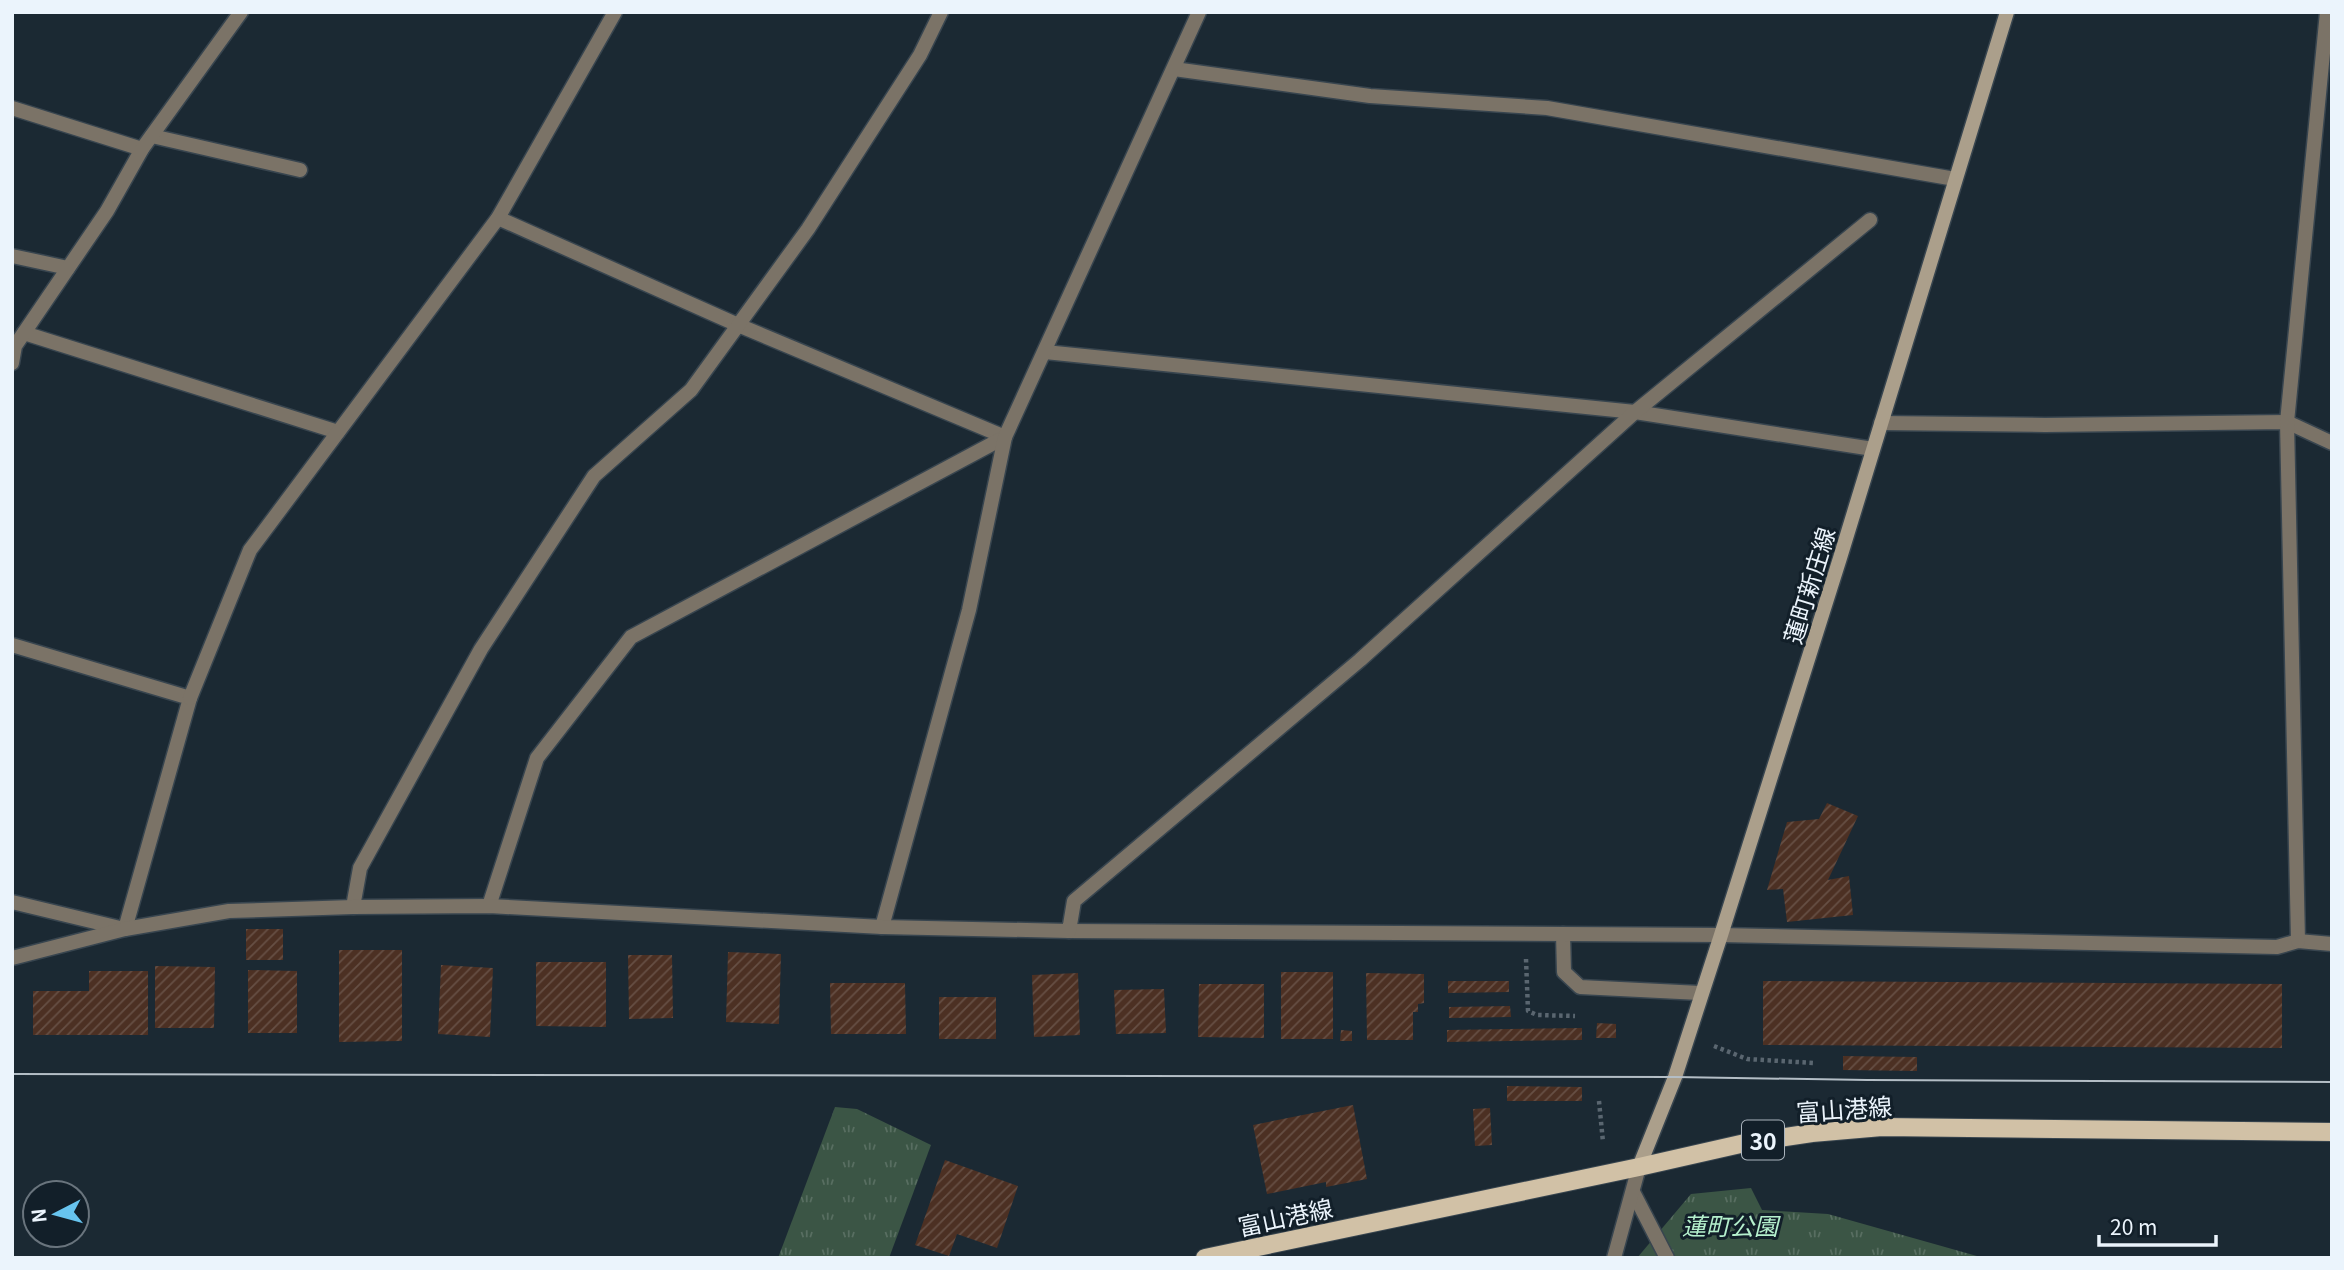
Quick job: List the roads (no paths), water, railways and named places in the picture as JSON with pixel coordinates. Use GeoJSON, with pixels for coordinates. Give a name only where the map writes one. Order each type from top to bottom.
{"type":"FeatureCollection","features":[{"type":"Feature","properties":{"kind":"main road","name":"蓮町新庄線"},"geometry":{"type":"LineString","coordinates":[[1639,1167],[1675,1077],[1700,993],[1721,935],[2007,12]]}},
{"type":"Feature","properties":{"kind":"main road","name":"富山港線"},"geometry":{"type":"LineString","coordinates":[[1205,1258],[1250,1253],[1745,1143],[1812,1133],[1882,1127],[2332,1132]]}},
{"type":"Feature","properties":{"kind":"street"},"geometry":{"type":"LineString","coordinates":[[12,363],[15,346],[107,211],[142,149],[242,12]]}},
{"type":"Feature","properties":{"kind":"street"},"geometry":{"type":"LineString","coordinates":[[125,929],[190,698],[250,550],[498,218],[615,12]]}},
{"type":"Feature","properties":{"kind":"street"},"geometry":{"type":"LineString","coordinates":[[353,907],[360,868],[481,649],[594,476],[691,390],[815,218],[920,55],[941,12]]}},
{"type":"Feature","properties":{"kind":"street"},"geometry":{"type":"LineString","coordinates":[[882,927],[969,610],[1005,437],[1199,12]]}},
{"type":"Feature","properties":{"kind":"street"},"geometry":{"type":"LineString","coordinates":[[2298,941],[2287,422],[2327,12]]}},
{"type":"Feature","properties":{"kind":"street"},"geometry":{"type":"LineString","coordinates":[[1174,69],[1370,96],[1548,108],[1955,179]]}},
{"type":"Feature","properties":{"kind":"street"},"geometry":{"type":"LineString","coordinates":[[12,108],[142,149]]}},
{"type":"Feature","properties":{"kind":"street"},"geometry":{"type":"LineString","coordinates":[[152,136],[300,170]]}},
{"type":"Feature","properties":{"kind":"street"},"geometry":{"type":"LineString","coordinates":[[498,218],[738,325],[1005,437]]}},
{"type":"Feature","properties":{"kind":"street"},"geometry":{"type":"LineString","coordinates":[[1069,930],[1074,901],[1360,660],[1635,412],[1870,220]]}},
{"type":"Feature","properties":{"kind":"street"},"geometry":{"type":"LineString","coordinates":[[12,256],[68,268]]}},
{"type":"Feature","properties":{"kind":"street"},"geometry":{"type":"LineString","coordinates":[[24,333],[338,432]]}},
{"type":"Feature","properties":{"kind":"street"},"geometry":{"type":"LineString","coordinates":[[1045,352],[1635,412],[1873,449]]}},
{"type":"Feature","properties":{"kind":"street"},"geometry":{"type":"LineString","coordinates":[[1881,423],[2045,425],[2287,422],[2332,443]]}},
{"type":"Feature","properties":{"kind":"street"},"geometry":{"type":"LineString","coordinates":[[489,906],[537,758],[631,637],[1005,437]]}},
{"type":"Feature","properties":{"kind":"street"},"geometry":{"type":"LineString","coordinates":[[12,645],[190,698]]}},
{"type":"Feature","properties":{"kind":"street"},"geometry":{"type":"LineString","coordinates":[[12,902],[125,929]]}},
{"type":"Feature","properties":{"kind":"street"},"geometry":{"type":"LineString","coordinates":[[12,958],[125,929],[229,911],[489,906],[882,927],[1721,935],[2277,947],[2298,941],[2332,944]]}},
{"type":"Feature","properties":{"kind":"street"},"geometry":{"type":"LineString","coordinates":[[1563,934],[1564,972],[1580,987],[1700,993]]}},
{"type":"Feature","properties":{"kind":"street"},"geometry":{"type":"LineString","coordinates":[[1614,1258],[1639,1167]]}},
{"type":"Feature","properties":{"kind":"street"},"geometry":{"type":"LineString","coordinates":[[1633,1192],[1667,1258]]}},
{"type":"Feature","properties":{"kind":"tram line"},"geometry":{"type":"LineString","coordinates":[[12,1074],[1675,1077],[2332,1082]]}},
{"type":"Feature","properties":{"kind":"park label","name":"蓮町公園"},"geometry":{"type":"Point","coordinates":[1730,1224]}}]}
